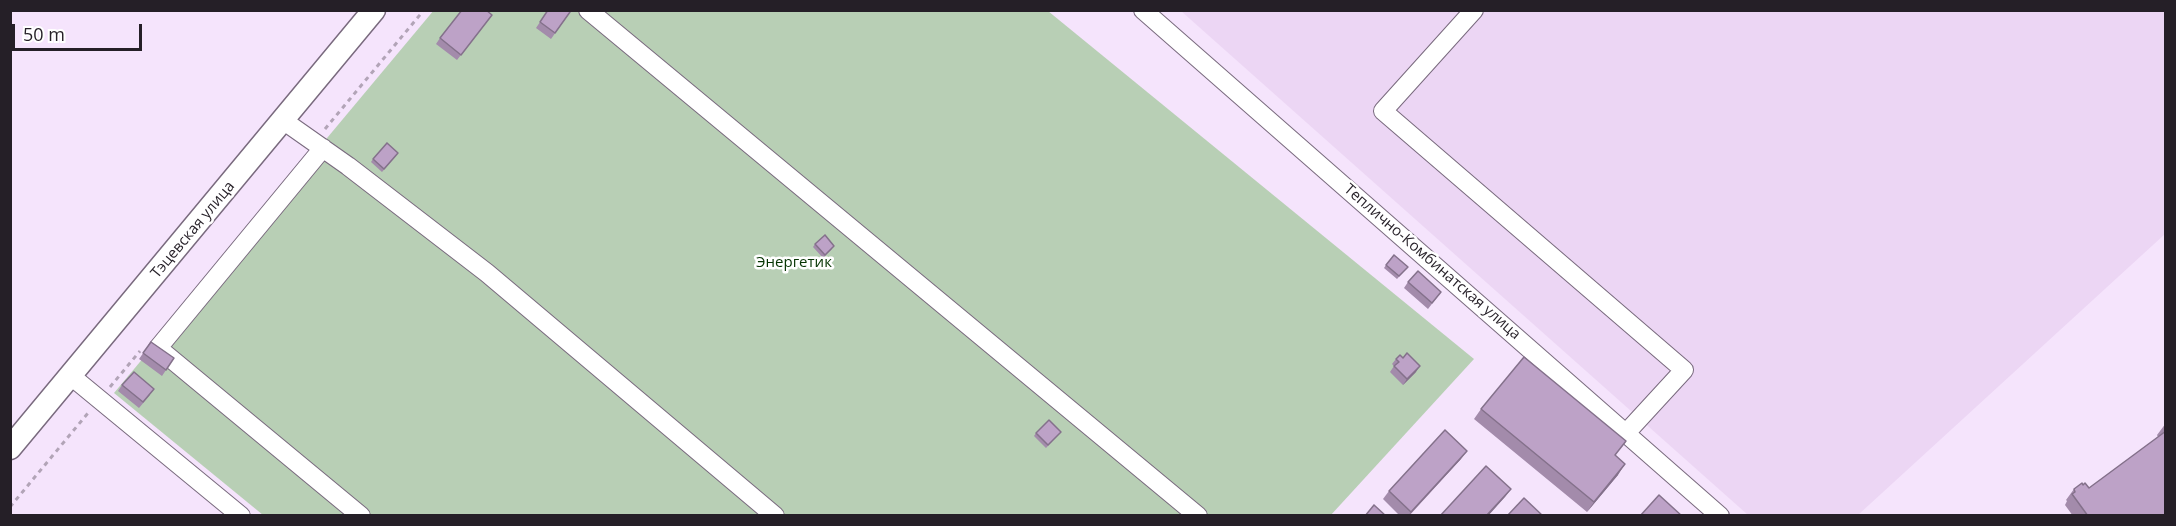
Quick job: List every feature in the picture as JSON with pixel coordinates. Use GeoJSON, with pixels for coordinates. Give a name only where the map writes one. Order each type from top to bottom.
{"type":"FeatureCollection","features":[{"type":"Feature","properties":{"kind":"main road","name":"Тэцевская улица"},"geometry":{"type":"LineString","coordinates":[[10,448],[374,10]]}},
{"type":"Feature","properties":{"kind":"street"},"geometry":{"type":"LineString","coordinates":[[588,10],[1198,516]]}},
{"type":"Feature","properties":{"kind":"street","name":"Теплично-Комбинатская улица"},"geometry":{"type":"LineString","coordinates":[[1143,10],[1627,432],[1720,516]]}},
{"type":"Feature","properties":{"kind":"street"},"geometry":{"type":"LineString","coordinates":[[1474,10],[1383,111],[1684,370],[1627,432]]}},
{"type":"Feature","properties":{"kind":"street"},"geometry":{"type":"LineString","coordinates":[[284,121],[487,273],[775,516]]}},
{"type":"Feature","properties":{"kind":"street"},"geometry":{"type":"LineString","coordinates":[[323,148],[158,348],[361,516]]}},
{"type":"Feature","properties":{"kind":"street"},"geometry":{"type":"LineString","coordinates":[[71,376],[241,516]]}},
{"type":"Feature","properties":{"kind":"shaded area"},"geometry":{"type":"Polygon","coordinates":[[[1181,11],[2165,11],[2165,234],[1858,515],[1748,515],[1181,11]]]}},
{"type":"Feature","properties":{"kind":"green space","name":"Энергетик"},"geometry":{"type":"Polygon","coordinates":[[[434,10],[1048,11],[1474,359],[1330,516],[263,515],[114,393],[434,10]]]}},
{"type":"Feature","properties":{"kind":"building"},"geometry":{"type":"Polygon","coordinates":[[[462,10],[486,10],[492,15],[461,55],[440,38],[462,10]]]}},
{"type":"Feature","properties":{"kind":"building"},"geometry":{"type":"Polygon","coordinates":[[[548,10],[569,10],[570,12],[555,33],[540,22],[548,10]]]}},
{"type":"Feature","properties":{"kind":"building"},"geometry":{"type":"Polygon","coordinates":[[[387,143],[398,153],[384,169],[373,159],[387,143]]]}},
{"type":"Feature","properties":{"kind":"building"},"geometry":{"type":"Polygon","coordinates":[[[825,235],[834,246],[825,255],[815,244],[825,235]]]}},
{"type":"Feature","properties":{"kind":"building"},"geometry":{"type":"Polygon","coordinates":[[[1394,255],[1408,267],[1399,276],[1386,265],[1394,255]]]}},
{"type":"Feature","properties":{"kind":"building"},"geometry":{"type":"Polygon","coordinates":[[[1418,271],[1441,292],[1432,303],[1408,282],[1418,271]]]}},
{"type":"Feature","properties":{"kind":"building"},"geometry":{"type":"Polygon","coordinates":[[[151,342],[174,358],[166,370],[143,353],[151,342]]]}},
{"type":"Feature","properties":{"kind":"building"},"geometry":{"type":"Polygon","coordinates":[[[1407,353],[1420,366],[1407,379],[1394,366],[1399,362],[1396,359],[1400,355],[1403,358],[1407,353]]]}},
{"type":"Feature","properties":{"kind":"building"},"geometry":{"type":"Polygon","coordinates":[[[1524,357],[1626,441],[1615,455],[1625,464],[1594,502],[1481,409],[1524,357]]]}},
{"type":"Feature","properties":{"kind":"building"},"geometry":{"type":"Polygon","coordinates":[[[134,372],[154,389],[143,402],[122,385],[134,372]]]}},
{"type":"Feature","properties":{"kind":"building"},"geometry":{"type":"Polygon","coordinates":[[[1049,420],[1061,432],[1048,445],[1036,433],[1049,420]]]}},
{"type":"Feature","properties":{"kind":"building"},"geometry":{"type":"Polygon","coordinates":[[[1445,430],[1467,451],[1411,512],[1389,491],[1445,430]]]}},
{"type":"Feature","properties":{"kind":"building"},"geometry":{"type":"Polygon","coordinates":[[[2166,431],[2166,516],[2088,516],[2072,494],[2075,492],[2074,489],[2082,483],[2089,488],[2166,431]]]}},
{"type":"Feature","properties":{"kind":"building"},"geometry":{"type":"Polygon","coordinates":[[[1486,466],[1511,489],[1486,516],[1440,516],[1486,466]]]}},
{"type":"Feature","properties":{"kind":"building"},"geometry":{"type":"Polygon","coordinates":[[[1659,495],[1682,516],[1640,516],[1659,495]]]}},
{"type":"Feature","properties":{"kind":"building"},"geometry":{"type":"Polygon","coordinates":[[[1524,498],[1543,516],[1507,516],[1524,498]]]}},
{"type":"Feature","properties":{"kind":"building"},"geometry":{"type":"Polygon","coordinates":[[[1374,505],[1386,516],[1365,516],[1374,505]]]}}]}
